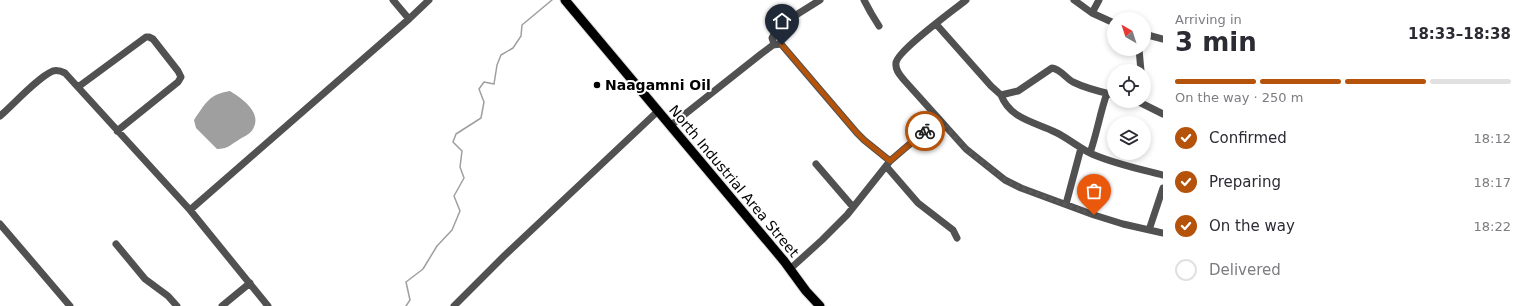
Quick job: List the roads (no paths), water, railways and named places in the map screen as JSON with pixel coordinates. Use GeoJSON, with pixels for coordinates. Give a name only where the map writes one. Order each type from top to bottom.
{"type":"FeatureCollection","features":[{"type":"Feature","properties":{"kind":"main road","name":"North Industrial Area Street"},"geometry":{"type":"LineString","coordinates":[[565,0],[820,306]]}},
{"type":"Feature","properties":{"kind":"street"},"geometry":{"type":"LineString","coordinates":[[393,0],[409,19]]}},
{"type":"Feature","properties":{"kind":"street"},"geometry":{"type":"LineString","coordinates":[[190,210],[429,0]]}},
{"type":"Feature","properties":{"kind":"street"},"geometry":{"type":"LineString","coordinates":[[774,44],[772,38],[774,34],[796,15],[820,0]]}},
{"type":"Feature","properties":{"kind":"street"},"geometry":{"type":"LineString","coordinates":[[864,0],[879,26]]}},
{"type":"Feature","properties":{"kind":"street"},"geometry":{"type":"LineString","coordinates":[[966,0],[899,56],[896,65],[898,72],[904,80],[966,149],[1005,180],[1021,188],[1101,217],[1163,233]]}},
{"type":"Feature","properties":{"kind":"street"},"geometry":{"type":"LineString","coordinates":[[1074,0],[1092,13],[1107,20]]}},
{"type":"Feature","properties":{"kind":"street"},"geometry":{"type":"LineString","coordinates":[[1092,13],[1099,0]]}},
{"type":"Feature","properties":{"kind":"street"},"geometry":{"type":"LineString","coordinates":[[936,24],[980,74],[1001,95],[1005,105],[1016,115],[1055,132],[1090,153],[1122,164],[1163,175]]}},
{"type":"Feature","properties":{"kind":"street"},"geometry":{"type":"LineString","coordinates":[[1151,36],[1163,39]]}},
{"type":"Feature","properties":{"kind":"street"},"geometry":{"type":"LineString","coordinates":[[78,86],[146,37],[153,39],[181,77],[178,82],[117,131]]}},
{"type":"Feature","properties":{"kind":"street"},"geometry":{"type":"LineString","coordinates":[[670,126],[774,44],[782,45],[857,133],[888,164],[918,203],[953,230],[957,238]]}},
{"type":"Feature","properties":{"kind":"street"},"geometry":{"type":"LineString","coordinates":[[1001,95],[1018,91],[1052,68],[1056,69],[1078,84],[1107,93]]}},
{"type":"Feature","properties":{"kind":"street"},"geometry":{"type":"LineString","coordinates":[[0,116],[38,81],[58,70],[65,73],[190,210],[268,306]]}},
{"type":"Feature","properties":{"kind":"street"},"geometry":{"type":"LineString","coordinates":[[1090,153],[1097,132],[1101,109],[1107,100]]}},
{"type":"Feature","properties":{"kind":"street"},"geometry":{"type":"LineString","coordinates":[[1151,108],[1163,114]]}},
{"type":"Feature","properties":{"kind":"street"},"geometry":{"type":"LineString","coordinates":[[454,306],[504,256],[658,111]]}},
{"type":"Feature","properties":{"kind":"street"},"geometry":{"type":"LineString","coordinates":[[790,269],[822,240],[853,207],[888,164],[939,119]]}},
{"type":"Feature","properties":{"kind":"street"},"geometry":{"type":"LineString","coordinates":[[1066,204],[1081,148]]}},
{"type":"Feature","properties":{"kind":"street"},"geometry":{"type":"LineString","coordinates":[[816,164],[853,207]]}},
{"type":"Feature","properties":{"kind":"street"},"geometry":{"type":"LineString","coordinates":[[1149,230],[1163,188]]}},
{"type":"Feature","properties":{"kind":"street"},"geometry":{"type":"LineString","coordinates":[[0,224],[70,306]]}},
{"type":"Feature","properties":{"kind":"street"},"geometry":{"type":"LineString","coordinates":[[116,244],[145,279],[168,296],[177,306]]}},
{"type":"Feature","properties":{"kind":"street"},"geometry":{"type":"LineString","coordinates":[[222,306],[250,283]]}},
{"type":"Feature","properties":{"kind":"waterway"},"geometry":{"type":"LineString","coordinates":[[406,306],[410,300],[406,282],[423,269],[437,246],[452,230],[460,211],[454,196],[464,178],[460,167],[462,151],[453,142],[456,134],[481,118],[484,102],[479,89],[484,82],[494,84],[497,65],[501,55],[513,48],[521,36],[522,25],[552,0]]}},
{"type":"Feature","properties":{"kind":"place","name":"Naagamni Oil"},"geometry":{"type":"Point","coordinates":[597,85]}}]}
